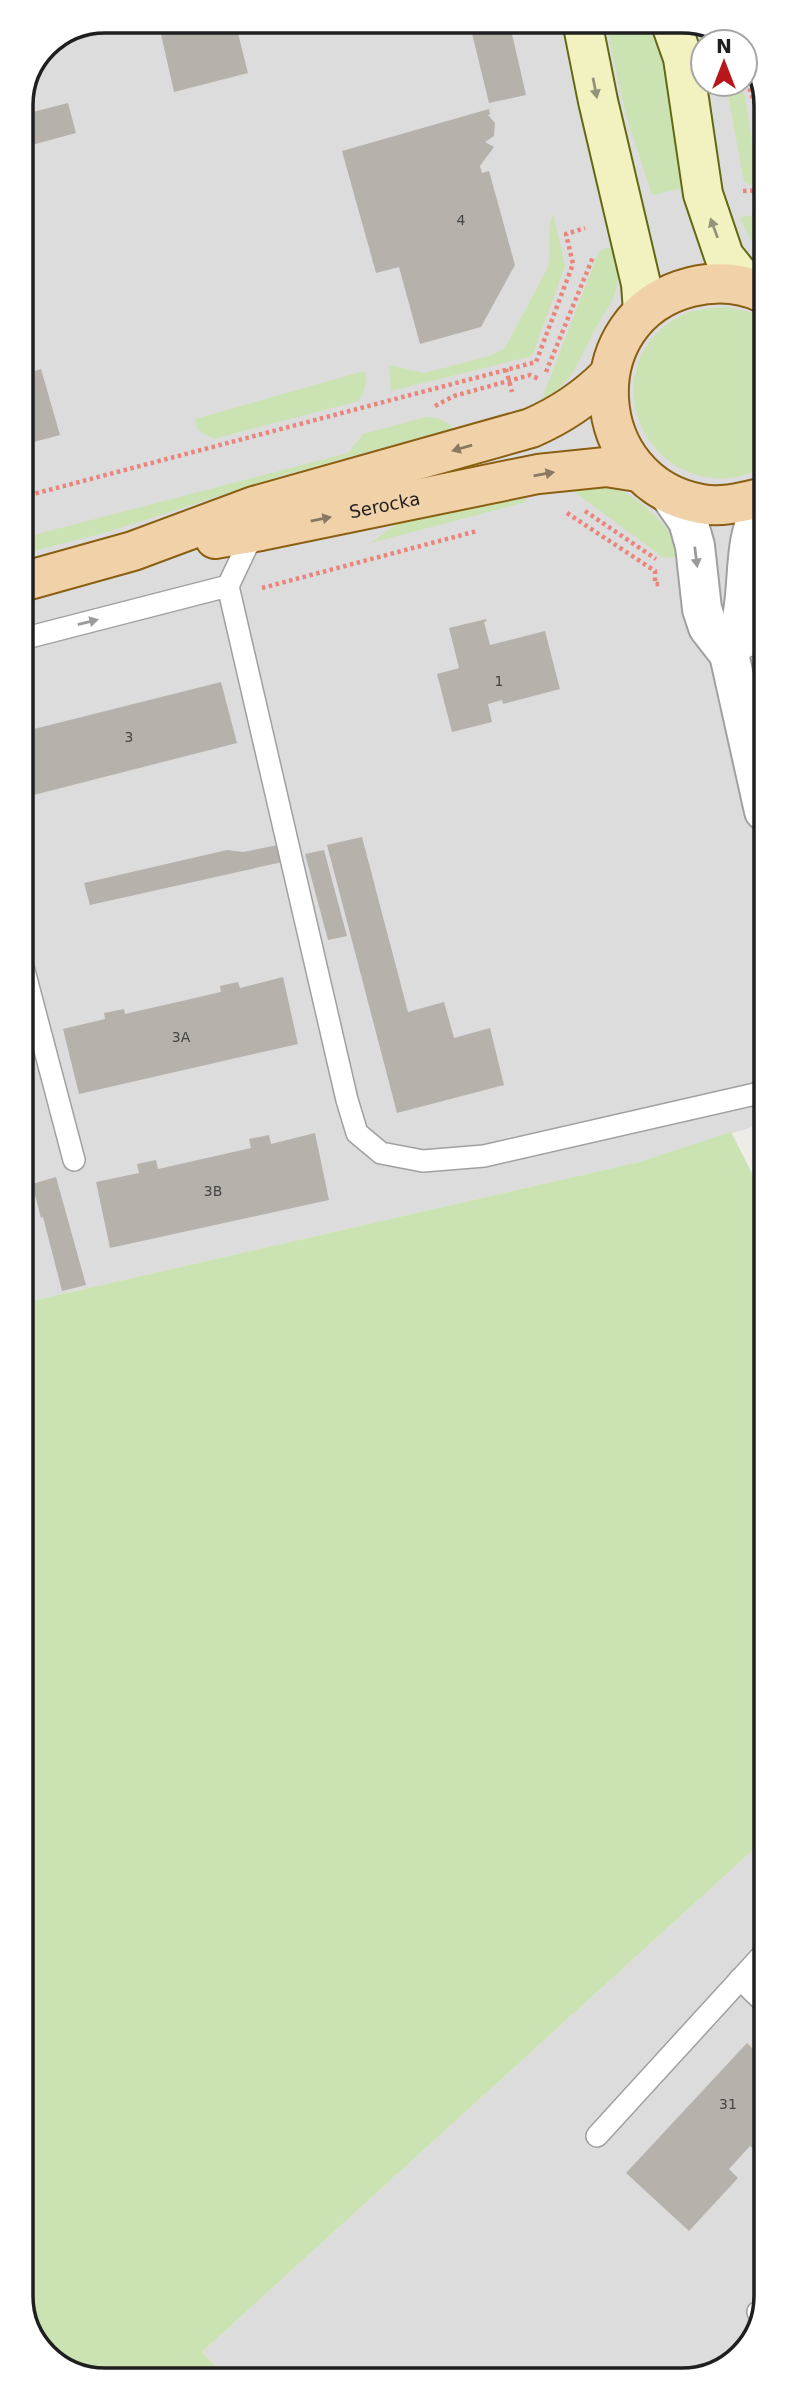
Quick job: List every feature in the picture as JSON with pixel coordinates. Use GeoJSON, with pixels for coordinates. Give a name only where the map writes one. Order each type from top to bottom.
{"type":"FeatureCollection","features":[{"type":"Feature","properties":{"kind":"main road"},"geometry":{"type":"LineString","coordinates":[[584,33],[641,284],[643,312]]}},
{"type":"Feature","properties":{"kind":"main road"},"geometry":{"type":"LineString","coordinates":[[674,33],[683,58],[709,215],[724,256],[754,288]]}},
{"type":"Feature","properties":{"kind":"main road"},"geometry":{"type":"LineString","coordinates":[[754,290],[711,283],[675,292],[643,312],[620,341],[608,376],[608,410],[618,443],[638,472],[670,495],[702,505],[735,505],[754,501]]}},
{"type":"Feature","properties":{"kind":"main road","name":"Serocka"},"geometry":{"type":"LineString","coordinates":[[33,579],[133,551],[254,506],[522,430],[559,416],[589,395],[608,376]]}},
{"type":"Feature","properties":{"kind":"main road","name":"Serocka"},"geometry":{"type":"LineString","coordinates":[[133,551],[261,531],[532,476],[606,467],[638,472]]}},
{"type":"Feature","properties":{"kind":"street"},"geometry":{"type":"LineString","coordinates":[[670,495],[688,521],[695,546],[702,609],[708,627],[729,654],[754,766]]}},
{"type":"Feature","properties":{"kind":"street"},"geometry":{"type":"LineString","coordinates":[[729,654],[742,619],[748,544],[754,522]]}},
{"type":"Feature","properties":{"kind":"lane"},"geometry":{"type":"LineString","coordinates":[[261,531],[247,546],[229,591],[347,1100],[357,1133],[381,1153],[424,1161],[484,1156],[754,1094]]}},
{"type":"Feature","properties":{"kind":"lane"},"geometry":{"type":"LineString","coordinates":[[33,636],[229,591]]}},
{"type":"Feature","properties":{"kind":"lane"},"geometry":{"type":"LineString","coordinates":[[729,654],[754,643]]}},
{"type":"Feature","properties":{"kind":"lane"},"geometry":{"type":"LineString","coordinates":[[33,1005],[74,1160]]}},
{"type":"Feature","properties":{"kind":"lane"},"geometry":{"type":"LineString","coordinates":[[597,2136],[754,1964]]}},
{"type":"Feature","properties":{"kind":"lane"},"geometry":{"type":"LineString","coordinates":[[740,1979],[754,1992]]}},
{"type":"Feature","properties":{"kind":"path"},"geometry":{"type":"LineString","coordinates":[[33,494],[506,369],[522,430]]}},
{"type":"Feature","properties":{"kind":"path"},"geometry":{"type":"LineString","coordinates":[[435,406],[454,396],[530,375],[543,380]]}},
{"type":"Feature","properties":{"kind":"path"},"geometry":{"type":"LineString","coordinates":[[532,476],[542,514],[561,509],[654,571],[655,584],[699,583]]}},
{"type":"Feature","properties":{"kind":"path"},"geometry":{"type":"LineString","coordinates":[[229,591],[490,528]]}},
{"type":"Feature","properties":{"kind":"shaded area"},"geometry":{"type":"Polygon","coordinates":[[[105,33],[686,33],[689,34],[689,98],[753,98],[754,1126],[639,1162],[33,1301],[33,105],[35,91],[45,65],[65,45],[91,35],[105,33]]]}},
{"type":"Feature","properties":{"kind":"shaded area"},"geometry":{"type":"Polygon","coordinates":[[[754,1849],[754,2296],[750,2319],[733,2347],[709,2362],[682,2368],[217,2368],[202,2352],[754,1849]]]}},
{"type":"Feature","properties":{"kind":"green space"},"geometry":{"type":"Polygon","coordinates":[[[608,33],[651,33],[669,82],[684,188],[652,195],[626,115],[608,33]]]}},
{"type":"Feature","properties":{"kind":"green space"},"geometry":{"type":"Polygon","coordinates":[[[729,98],[745,98],[754,155],[754,187],[744,182],[729,98]]]}},
{"type":"Feature","properties":{"kind":"green space"},"geometry":{"type":"Polygon","coordinates":[[[553,213],[565,266],[532,356],[391,391],[389,365],[424,373],[490,356],[505,348],[547,269],[553,213]]]}},
{"type":"Feature","properties":{"kind":"green space"},"geometry":{"type":"Polygon","coordinates":[[[748,215],[754,218],[754,244],[749,237],[740,218],[748,215]]]}},
{"type":"Feature","properties":{"kind":"green space"},"geometry":{"type":"Polygon","coordinates":[[[605,248],[615,248],[618,279],[614,297],[576,368],[562,386],[542,399],[598,253],[605,248]]]}},
{"type":"Feature","properties":{"kind":"green space"},"geometry":{"type":"Polygon","coordinates":[[[727,307],[754,314],[754,471],[732,478],[712,478],[684,470],[662,455],[646,435],[636,411],[634,386],[639,361],[653,338],[675,319],[687,313],[727,307]]]}},
{"type":"Feature","properties":{"kind":"green space"},"geometry":{"type":"Polygon","coordinates":[[[364,371],[365,386],[359,401],[213,439],[197,429],[195,419],[364,371]]]}},
{"type":"Feature","properties":{"kind":"green space"},"geometry":{"type":"Polygon","coordinates":[[[426,417],[437,418],[452,425],[450,429],[281,476],[111,531],[33,551],[33,535],[348,453],[363,434],[426,417]]]}},
{"type":"Feature","properties":{"kind":"green space"},"geometry":{"type":"Polygon","coordinates":[[[565,485],[609,486],[630,495],[664,525],[678,547],[680,556],[664,558],[565,485]]]}},
{"type":"Feature","properties":{"kind":"green space"},"geometry":{"type":"Polygon","coordinates":[[[525,494],[526,502],[371,543],[396,524],[412,516],[525,494]]]}},
{"type":"Feature","properties":{"kind":"green space"},"geometry":{"type":"Polygon","coordinates":[[[731,1132],[754,1177],[754,1849],[202,2352],[217,2368],[101,2368],[69,2358],[45,2336],[36,2314],[33,2296],[33,1301],[639,1162],[731,1132]]]}},
{"type":"Feature","properties":{"kind":"building"},"geometry":{"type":"Polygon","coordinates":[[[161,33],[238,33],[248,73],[174,92],[161,33]]]}},
{"type":"Feature","properties":{"kind":"building"},"geometry":{"type":"Polygon","coordinates":[[[472,33],[512,33],[526,95],[489,103],[472,33]]]}},
{"type":"Feature","properties":{"kind":"building"},"geometry":{"type":"Polygon","coordinates":[[[68,103],[76,133],[33,145],[33,112],[68,103]]]}},
{"type":"Feature","properties":{"kind":"building"},"geometry":{"type":"Polygon","coordinates":[[[489,109],[488,115],[495,123],[494,136],[485,142],[494,147],[480,166],[482,173],[489,171],[515,265],[481,327],[420,344],[399,267],[376,273],[342,151],[489,109]]]}},
{"type":"Feature","properties":{"kind":"building"},"geometry":{"type":"Polygon","coordinates":[[[41,369],[60,435],[33,442],[33,371],[41,369]]]}},
{"type":"Feature","properties":{"kind":"building"},"geometry":{"type":"Polygon","coordinates":[[[486,619],[484,622],[490,645],[545,631],[560,689],[503,704],[502,700],[488,704],[492,722],[452,732],[437,674],[459,668],[449,628],[486,619]]]}},
{"type":"Feature","properties":{"kind":"building"},"geometry":{"type":"Polygon","coordinates":[[[221,682],[237,743],[33,795],[33,729],[221,682]]]}},
{"type":"Feature","properties":{"kind":"building"},"geometry":{"type":"Polygon","coordinates":[[[362,837],[408,1012],[444,1002],[454,1038],[490,1028],[504,1085],[397,1113],[327,845],[362,837]]]}},
{"type":"Feature","properties":{"kind":"building"},"geometry":{"type":"Polygon","coordinates":[[[283,844],[287,861],[90,905],[84,883],[227,850],[243,852],[283,844]]]}},
{"type":"Feature","properties":{"kind":"building"},"geometry":{"type":"Polygon","coordinates":[[[324,850],[347,936],[328,940],[305,854],[324,850]]]}},
{"type":"Feature","properties":{"kind":"building"},"geometry":{"type":"Polygon","coordinates":[[[283,977],[298,1044],[79,1094],[63,1029],[105,1019],[104,1013],[124,1009],[125,1014],[221,992],[220,986],[238,982],[240,988],[283,977]]]}},
{"type":"Feature","properties":{"kind":"building"},"geometry":{"type":"Polygon","coordinates":[[[315,1133],[329,1200],[110,1248],[96,1182],[139,1173],[137,1164],[156,1160],[158,1169],[251,1148],[249,1139],[269,1135],[271,1144],[315,1133]]]}},
{"type":"Feature","properties":{"kind":"building"},"geometry":{"type":"Polygon","coordinates":[[[56,1177],[86,1285],[62,1291],[33,1184],[56,1177]]]}},
{"type":"Feature","properties":{"kind":"building"},"geometry":{"type":"Polygon","coordinates":[[[747,2043],[754,2050],[754,2150],[750,2146],[729,2169],[738,2178],[689,2231],[626,2173],[747,2043]]]}}]}
